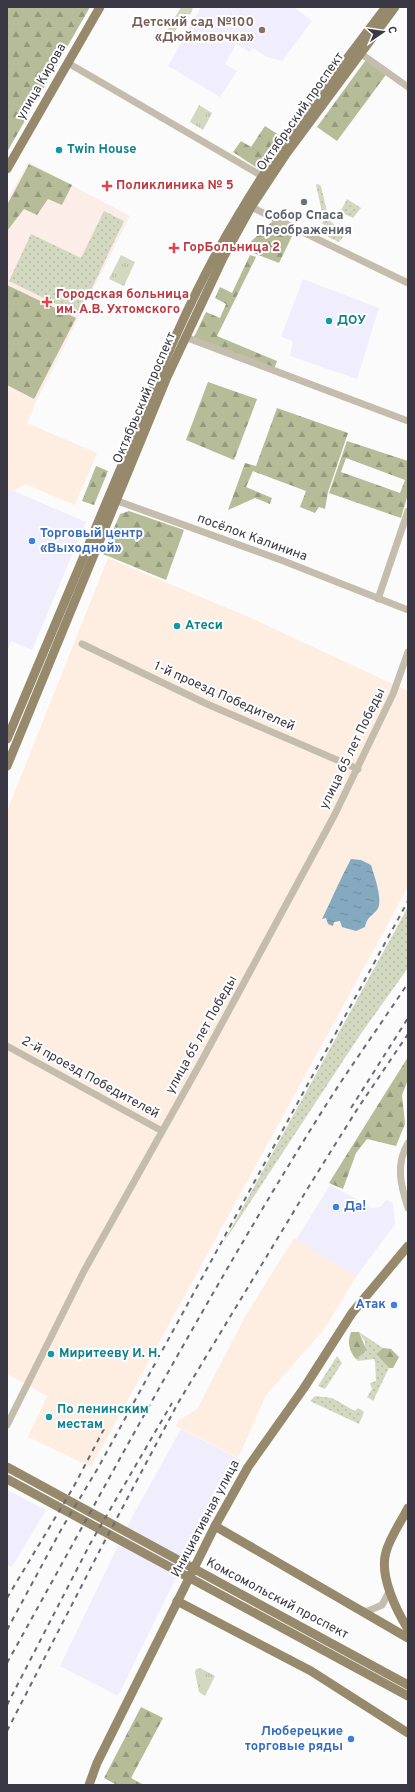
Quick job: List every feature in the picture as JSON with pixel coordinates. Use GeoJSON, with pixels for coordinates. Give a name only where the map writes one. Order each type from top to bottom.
{"type":"FeatureCollection","features":[{"type":"Feature","properties":{"kind":"main road","name":"улица Кирова"},"geometry":{"type":"LineString","coordinates":[[7,169],[100,7]]}},
{"type":"Feature","properties":{"kind":"main road","name":"Октябрьский проспект"},"geometry":{"type":"LineString","coordinates":[[7,766],[177,333],[227,234],[262,176],[304,116],[386,7]]}},
{"type":"Feature","properties":{"kind":"main road","name":"Октябрьский проспект"},"geometry":{"type":"LineString","coordinates":[[7,738],[166,377],[223,258],[251,207],[286,154],[395,7]]}},
{"type":"Feature","properties":{"kind":"main road"},"geometry":{"type":"LineString","coordinates":[[7,774],[14,747]]}},
{"type":"Feature","properties":{"kind":"main road","name":"Инициативная улица"},"geometry":{"type":"LineString","coordinates":[[89,1785],[97,1763],[177,1601],[215,1526],[248,1467],[304,1388],[336,1336],[357,1307],[408,1246]]}},
{"type":"Feature","properties":{"kind":"main road","name":"Комсомольский проспект"},"geometry":{"type":"LineString","coordinates":[[7,1467],[408,1685]]}},
{"type":"Feature","properties":{"kind":"main road","name":"Комсомольский проспект"},"geometry":{"type":"LineString","coordinates":[[7,1479],[408,1696]]}},
{"type":"Feature","properties":{"kind":"main road"},"geometry":{"type":"LineString","coordinates":[[408,1508],[385,1554],[385,1569],[390,1590],[398,1612],[408,1629]]}},
{"type":"Feature","properties":{"kind":"main road"},"geometry":{"type":"LineString","coordinates":[[215,1526],[408,1638]]}},
{"type":"Feature","properties":{"kind":"main road"},"geometry":{"type":"LineString","coordinates":[[177,1601],[311,1671],[408,1733]]}},
{"type":"Feature","properties":{"kind":"street"},"geometry":{"type":"LineString","coordinates":[[360,53],[408,86]]}},
{"type":"Feature","properties":{"kind":"street"},"geometry":{"type":"LineString","coordinates":[[68,63],[262,176]]}},
{"type":"Feature","properties":{"kind":"street"},"geometry":{"type":"LineString","coordinates":[[251,207],[408,283]]}},
{"type":"Feature","properties":{"kind":"street"},"geometry":{"type":"LineString","coordinates":[[185,337],[408,421]]}},
{"type":"Feature","properties":{"kind":"street","name":"посёлок Калинина"},"geometry":{"type":"LineString","coordinates":[[112,499],[281,560],[408,610]]}},
{"type":"Feature","properties":{"kind":"street"},"geometry":{"type":"LineString","coordinates":[[378,599],[408,511]]}},
{"type":"Feature","properties":{"kind":"street","name":"1-й проезд Победителей"},"geometry":{"type":"LineString","coordinates":[[82,644],[207,704],[358,769]]}},
{"type":"Feature","properties":{"kind":"street","name":"улица 65 лет Победы"},"geometry":{"type":"LineString","coordinates":[[7,1426],[84,1271],[323,837],[358,769],[393,694],[408,652]]}},
{"type":"Feature","properties":{"kind":"street","name":"2-й проезд Победителей"},"geometry":{"type":"LineString","coordinates":[[7,1046],[162,1131]]}},
{"type":"Feature","properties":{"kind":"street"},"geometry":{"type":"LineString","coordinates":[[408,1143],[399,1169],[402,1192],[408,1208]]}},
{"type":"Feature","properties":{"kind":"street"},"geometry":{"type":"LineString","coordinates":[[362,1611],[368,1611],[382,1605],[390,1590]]}},
{"type":"Feature","properties":{"kind":"shaded area"},"geometry":{"type":"Polygon","coordinates":[[[201,7],[294,7],[312,21],[282,61],[267,57],[253,48],[250,52],[236,44],[225,64],[237,71],[220,97],[168,66],[201,7]]]}},
{"type":"Feature","properties":{"kind":"shaded area","name":"Городская больница им. А.В. Ухтомского"},"geometry":{"type":"Polygon","coordinates":[[[28,162],[130,216],[36,402],[7,388],[7,201],[28,162]]]}},
{"type":"Feature","properties":{"kind":"shaded area"},"geometry":{"type":"Polygon","coordinates":[[[303,279],[379,308],[357,379],[290,356],[293,341],[281,337],[303,279]]]}},
{"type":"Feature","properties":{"kind":"shaded area"},"geometry":{"type":"Polygon","coordinates":[[[7,388],[36,402],[27,423],[97,453],[75,505],[25,484],[14,491],[7,488],[7,388]]]}},
{"type":"Feature","properties":{"kind":"shaded area"},"geometry":{"type":"Polygon","coordinates":[[[7,488],[86,522],[32,650],[11,641],[7,651],[7,488]]]}},
{"type":"Feature","properties":{"kind":"shaded area"},"geometry":{"type":"Polygon","coordinates":[[[108,558],[251,618],[408,691],[408,887],[91,1467],[28,1437],[47,1396],[7,1374],[7,811],[108,558]]]}},
{"type":"Feature","properties":{"kind":"shaded area"},"geometry":{"type":"Polygon","coordinates":[[[330,1185],[372,1208],[380,1207],[386,1200],[393,1203],[395,1224],[356,1277],[296,1240],[330,1185]]]}},
{"type":"Feature","properties":{"kind":"shaded area"},"geometry":{"type":"Polygon","coordinates":[[[294,1238],[356,1277],[323,1331],[266,1395],[238,1458],[176,1426],[178,1421],[197,1409],[246,1315],[294,1238]]]}},
{"type":"Feature","properties":{"kind":"shaded area"},"geometry":{"type":"Polygon","coordinates":[[[181,1429],[241,1460],[189,1551],[118,1696],[60,1666],[131,1519],[181,1429]]]}},
{"type":"Feature","properties":{"kind":"shaded area"},"geometry":{"type":"Polygon","coordinates":[[[7,1490],[46,1510],[12,1567],[7,1564],[7,1490]]]}},
{"type":"Feature","properties":{"kind":"green space"},"geometry":{"type":"Polygon","coordinates":[[[7,7],[90,7],[7,152],[7,7]]]}},
{"type":"Feature","properties":{"kind":"green space"},"geometry":{"type":"Polygon","coordinates":[[[181,7],[193,7],[191,14],[184,15],[174,33],[168,29],[181,7]]]}},
{"type":"Feature","properties":{"kind":"green space"},"geometry":{"type":"Polygon","coordinates":[[[368,57],[388,72],[337,141],[317,127],[368,57]]]}},
{"type":"Feature","properties":{"kind":"green space"},"geometry":{"type":"Polygon","coordinates":[[[199,105],[212,113],[203,130],[190,122],[199,105]]]}},
{"type":"Feature","properties":{"kind":"green space"},"geometry":{"type":"Polygon","coordinates":[[[265,126],[282,137],[260,170],[233,152],[241,141],[251,147],[265,126]]]}},
{"type":"Feature","properties":{"kind":"green space"},"geometry":{"type":"Polygon","coordinates":[[[29,164],[72,185],[62,205],[48,199],[37,215],[24,209],[7,231],[7,205],[29,164]]]}},
{"type":"Feature","properties":{"kind":"green space"},"geometry":{"type":"Polygon","coordinates":[[[318,184],[321,186],[327,212],[314,217],[313,215],[322,212],[316,185],[318,184]]]}},
{"type":"Feature","properties":{"kind":"green space"},"geometry":{"type":"Polygon","coordinates":[[[347,199],[361,208],[353,218],[340,212],[347,199]]]}},
{"type":"Feature","properties":{"kind":"green space"},"geometry":{"type":"Polygon","coordinates":[[[104,211],[124,221],[79,315],[9,281],[31,234],[81,258],[104,211]]]}},
{"type":"Feature","properties":{"kind":"green space"},"geometry":{"type":"Polygon","coordinates":[[[328,219],[342,232],[343,237],[339,242],[328,237],[327,228],[322,223],[328,219]]]}},
{"type":"Feature","properties":{"kind":"green space"},"geometry":{"type":"Polygon","coordinates":[[[273,221],[294,232],[279,263],[243,249],[273,221]]]}},
{"type":"Feature","properties":{"kind":"green space"},"geometry":{"type":"Polygon","coordinates":[[[121,255],[135,262],[124,286],[109,279],[121,255]]]}},
{"type":"Feature","properties":{"kind":"green space"},"geometry":{"type":"Polygon","coordinates":[[[250,255],[256,257],[217,336],[277,361],[274,369],[193,339],[206,312],[220,318],[226,304],[215,298],[220,287],[232,293],[250,255]]]}},
{"type":"Feature","properties":{"kind":"green space"},"geometry":{"type":"Polygon","coordinates":[[[7,285],[76,318],[34,399],[7,385],[7,285]]]}},
{"type":"Feature","properties":{"kind":"green space"},"geometry":{"type":"Polygon","coordinates":[[[208,382],[257,399],[234,460],[186,440],[208,382]]]}},
{"type":"Feature","properties":{"kind":"green space"},"geometry":{"type":"Polygon","coordinates":[[[277,408],[348,433],[328,492],[325,509],[319,507],[315,513],[300,507],[306,491],[253,471],[246,487],[272,498],[270,504],[255,498],[228,510],[245,463],[256,466],[277,408]]]}},
{"type":"Feature","properties":{"kind":"green space"},"geometry":{"type":"Polygon","coordinates":[[[347,441],[408,461],[408,494],[401,518],[329,493],[347,441]],[[346,458],[341,472],[400,493],[405,480],[346,458]]]}},
{"type":"Feature","properties":{"kind":"green space"},"geometry":{"type":"Polygon","coordinates":[[[96,466],[108,471],[94,505],[82,501],[96,466]]]}},
{"type":"Feature","properties":{"kind":"green space"},"geometry":{"type":"Polygon","coordinates":[[[129,511],[184,530],[166,580],[103,554],[120,514],[129,511]]]}},
{"type":"Feature","properties":{"kind":"green space"},"geometry":{"type":"Polygon","coordinates":[[[408,907],[408,968],[360,1035],[222,1245],[408,907]]]}},
{"type":"Feature","properties":{"kind":"green space"},"geometry":{"type":"Polygon","coordinates":[[[408,1057],[408,1080],[402,1095],[405,1124],[396,1146],[367,1139],[356,1153],[343,1189],[329,1183],[408,1057]]]}},
{"type":"Feature","properties":{"kind":"green space"},"geometry":{"type":"Polygon","coordinates":[[[351,1332],[359,1332],[366,1349],[364,1353],[356,1359],[349,1346],[351,1332]]]}},
{"type":"Feature","properties":{"kind":"green space"},"geometry":{"type":"Polygon","coordinates":[[[359,1332],[383,1348],[376,1354],[389,1368],[373,1401],[367,1397],[372,1389],[370,1383],[376,1381],[375,1362],[374,1359],[358,1361],[356,1359],[364,1353],[365,1342],[359,1332]]]}},
{"type":"Feature","properties":{"kind":"green space"},"geometry":{"type":"Polygon","coordinates":[[[383,1348],[391,1349],[399,1357],[393,1368],[389,1368],[376,1354],[383,1348]]]}},
{"type":"Feature","properties":{"kind":"green space"},"geometry":{"type":"Polygon","coordinates":[[[337,1356],[342,1363],[325,1389],[318,1386],[337,1356]]]}},
{"type":"Feature","properties":{"kind":"green space"},"geometry":{"type":"Polygon","coordinates":[[[315,1396],[332,1398],[355,1411],[358,1408],[364,1412],[359,1424],[310,1401],[315,1396]]]}},
{"type":"Feature","properties":{"kind":"green space"},"geometry":{"type":"Polygon","coordinates":[[[200,1668],[215,1676],[205,1696],[199,1692],[195,1672],[196,1669],[200,1668]]]}},
{"type":"Feature","properties":{"kind":"green space"},"geometry":{"type":"Polygon","coordinates":[[[141,1707],[163,1718],[131,1778],[144,1785],[117,1785],[104,1778],[141,1707]]]}},
{"type":"Feature","properties":{"kind":"water"},"geometry":{"type":"Polygon","coordinates":[[[351,859],[361,860],[371,865],[379,895],[379,906],[377,910],[368,919],[365,927],[356,931],[342,927],[340,921],[334,922],[333,926],[328,924],[326,918],[322,919],[351,859]]]}},
{"type":"Feature","properties":{"kind":"railway"},"geometry":{"type":"LineString","coordinates":[[7,1630],[62,1528],[98,1468],[408,901]]}},
{"type":"Feature","properties":{"kind":"railway"},"geometry":{"type":"LineString","coordinates":[[7,1663],[202,1312],[243,1242],[326,1105],[408,983]]}},
{"type":"Feature","properties":{"kind":"railway"},"geometry":{"type":"LineString","coordinates":[[351,1108],[408,1018]]}},
{"type":"Feature","properties":{"kind":"railway"},"geometry":{"type":"LineString","coordinates":[[7,1731],[100,1550],[178,1403],[311,1183],[358,1108],[408,1034]]}},
{"type":"Feature","properties":{"kind":"railway"},"geometry":{"type":"LineString","coordinates":[[7,1705],[90,1544],[172,1403]]}},
{"type":"Feature","properties":{"kind":"railway"},"geometry":{"type":"LineString","coordinates":[[7,1598],[73,1488],[104,1429]]}},
{"type":"Feature","properties":{"kind":"place","name":"Детский сад №100 «Дюймовочка»"},"geometry":{"type":"Point","coordinates":[262,30]}},
{"type":"Feature","properties":{"kind":"place","name":"Twin House"},"geometry":{"type":"Point","coordinates":[59,150]}},
{"type":"Feature","properties":{"kind":"place","name":"Поликлиника № 5"},"geometry":{"type":"Point","coordinates":[107,186]}},
{"type":"Feature","properties":{"kind":"place","name":"Собор Спаса Преображения"},"geometry":{"type":"Point","coordinates":[304,202]}},
{"type":"Feature","properties":{"kind":"place","name":"ГорБольница 2"},"geometry":{"type":"Point","coordinates":[174,248]}},
{"type":"Feature","properties":{"kind":"place","name":"Городская больница им. А.В. Ухтомского"},"geometry":{"type":"Point","coordinates":[47,302]}},
{"type":"Feature","properties":{"kind":"place","name":"ДОУ"},"geometry":{"type":"Point","coordinates":[329,321]}},
{"type":"Feature","properties":{"kind":"place","name":"Торговый центр «Выходной»"},"geometry":{"type":"Point","coordinates":[32,541]}},
{"type":"Feature","properties":{"kind":"place","name":"Атеси"},"geometry":{"type":"Point","coordinates":[177,626]}},
{"type":"Feature","properties":{"kind":"place","name":"Да!"},"geometry":{"type":"Point","coordinates":[336,1207]}},
{"type":"Feature","properties":{"kind":"place","name":"Атак"},"geometry":{"type":"Point","coordinates":[394,1305]}},
{"type":"Feature","properties":{"kind":"place","name":"Миритееву И. Н."},"geometry":{"type":"Point","coordinates":[51,1354]}},
{"type":"Feature","properties":{"kind":"place","name":"По ленинским местам"},"geometry":{"type":"Point","coordinates":[49,1417]}},
{"type":"Feature","properties":{"kind":"place","name":"Люберецкие торговые ряды"},"geometry":{"type":"Point","coordinates":[351,1739]}}]}
